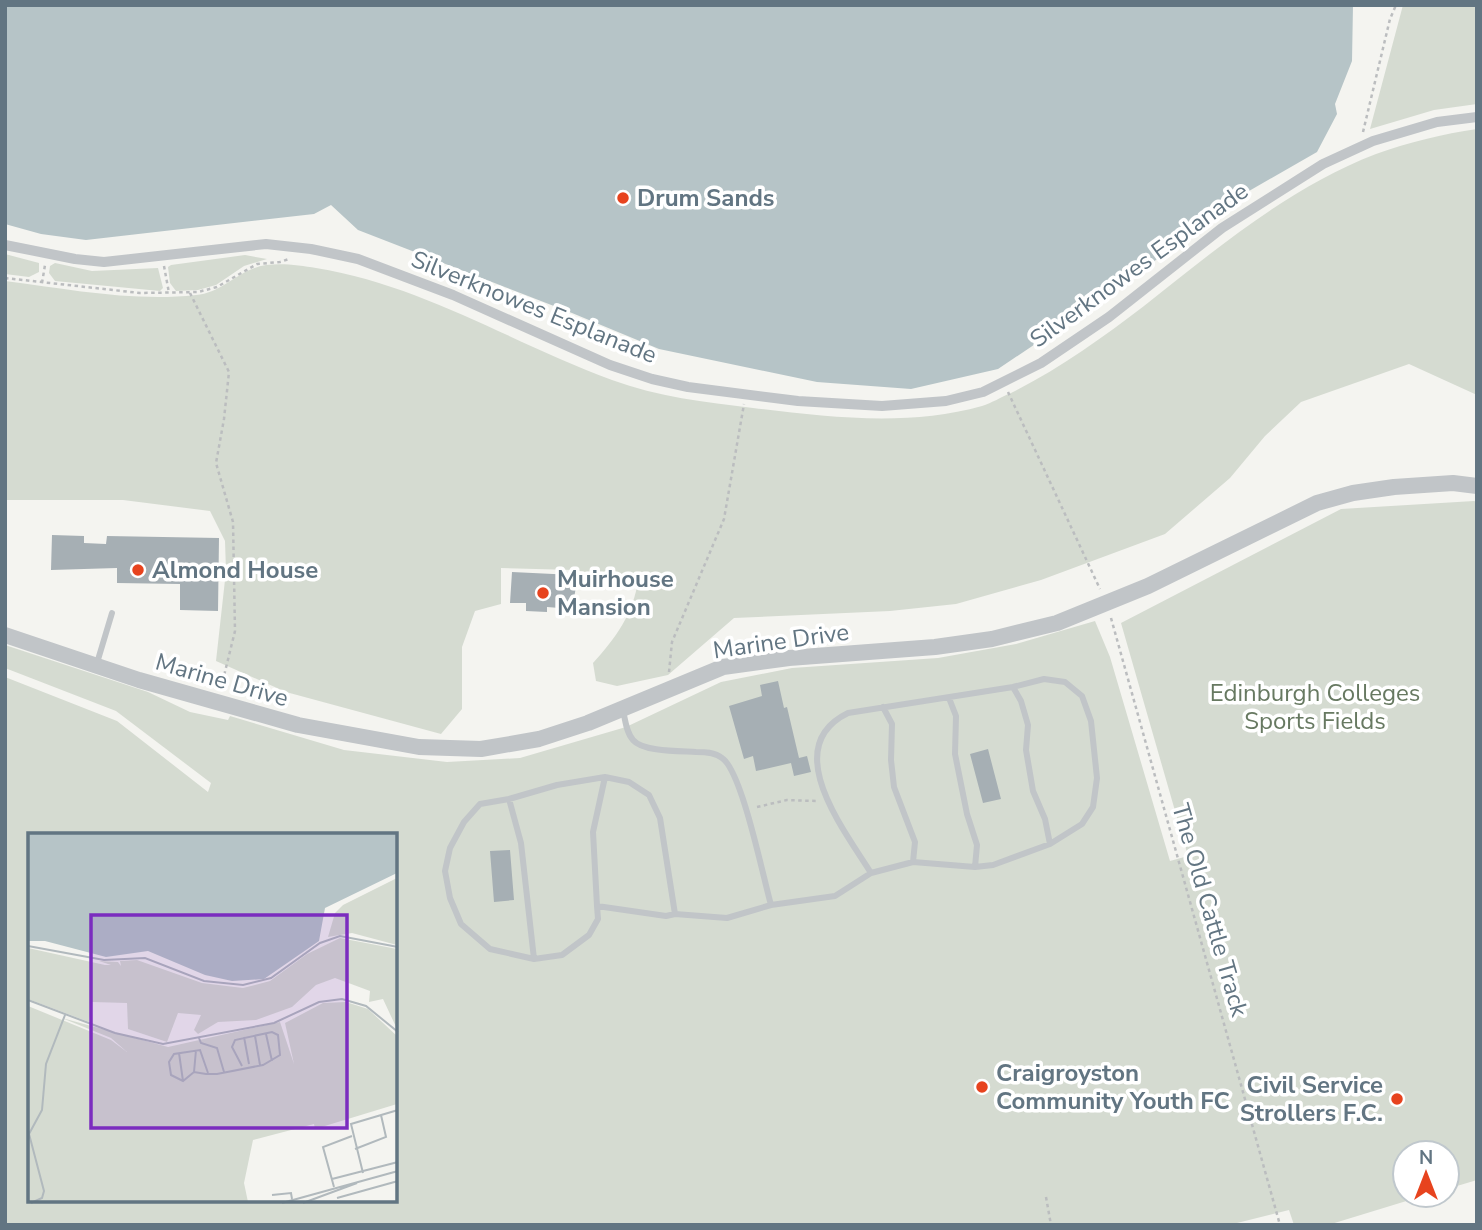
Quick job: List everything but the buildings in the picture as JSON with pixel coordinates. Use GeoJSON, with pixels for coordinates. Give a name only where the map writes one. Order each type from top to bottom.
{"type":"FeatureCollection","features":[{"type":"Feature","properties":{"kind":"street","name":"Silverknowes Esplanade"},"geometry":{"type":"LineString","coordinates":[[5,245],[104,262],[266,244],[311,249],[358,259],[453,295],[610,365],[652,379],[688,387],[798,401],[881,406],[946,401],[983,392],[1041,363],[1109,317],[1222,228],[1323,164],[1361,146],[1437,122],[1477,117]]}},
{"type":"Feature","properties":{"kind":"street","name":"Marine Drive"},"geometry":{"type":"LineString","coordinates":[[5,635],[298,725],[419,747],[481,749],[539,739],[623,710],[723,667],[789,658],[934,647],[992,639],[1057,622],[1148,586],[1317,503],[1353,493],[1453,483],[1477,486]]}},
{"type":"Feature","properties":{"kind":"lane"},"geometry":{"type":"LineString","coordinates":[[96,665],[112,613]]}},
{"type":"Feature","properties":{"kind":"lane"},"geometry":{"type":"LineString","coordinates":[[597,906],[666,916],[675,914],[727,918],[771,905],[835,896],[871,873],[913,862],[975,867],[993,865],[1050,844],[1082,824],[1093,807],[1097,778],[1091,721],[1082,696],[1065,682],[1044,679],[1013,687],[848,713],[834,720],[819,743],[816,762],[827,802],[871,873]]}},
{"type":"Feature","properties":{"kind":"lane"},"geometry":{"type":"LineString","coordinates":[[1013,687],[1021,701],[1028,725],[1026,750],[1033,791],[1045,819],[1050,844]]}},
{"type":"Feature","properties":{"kind":"lane"},"geometry":{"type":"LineString","coordinates":[[949,698],[956,716],[955,754],[967,814],[978,845],[975,867]]}},
{"type":"Feature","properties":{"kind":"lane"},"geometry":{"type":"LineString","coordinates":[[883,707],[892,723],[891,760],[894,787],[915,842],[913,862]]}},
{"type":"Feature","properties":{"kind":"lane"},"geometry":{"type":"LineString","coordinates":[[623,710],[626,727],[634,742],[648,748],[710,753],[722,758],[732,768],[747,809],[771,905]]}},
{"type":"Feature","properties":{"kind":"lane"},"geometry":{"type":"LineString","coordinates":[[605,777],[593,832],[598,919],[589,935],[562,956],[534,960],[490,948],[461,924],[450,898],[445,871],[450,848],[464,822],[480,804],[558,785],[605,777],[629,782],[649,795],[660,818],[675,914]]}},
{"type":"Feature","properties":{"kind":"lane"},"geometry":{"type":"LineString","coordinates":[[509,799],[521,843],[534,960]]}},
{"type":"Feature","properties":{"kind":"path"},"geometry":{"type":"LineString","coordinates":[[1361,146],[1365,116],[1396,5]]}},
{"type":"Feature","properties":{"kind":"path"},"geometry":{"type":"LineString","coordinates":[[5,278],[140,293],[190,293],[217,287],[257,264],[280,262],[311,249]]}},
{"type":"Feature","properties":{"kind":"path"},"geometry":{"type":"LineString","coordinates":[[42,283],[46,254]]}},
{"type":"Feature","properties":{"kind":"path"},"geometry":{"type":"LineString","coordinates":[[162,256],[169,293]]}},
{"type":"Feature","properties":{"kind":"path"},"geometry":{"type":"LineString","coordinates":[[190,293],[229,372],[216,463],[233,522],[234,631],[217,702]]}},
{"type":"Feature","properties":{"kind":"path","name":"The Old Cattle Track"},"geometry":{"type":"LineString","coordinates":[[1003,382],[1107,604],[1280,1225]]}},
{"type":"Feature","properties":{"kind":"path"},"geometry":{"type":"LineString","coordinates":[[666,690],[672,642],[724,519],[745,394]]}},
{"type":"Feature","properties":{"kind":"path"},"geometry":{"type":"LineString","coordinates":[[747,809],[787,800],[827,802]]}},
{"type":"Feature","properties":{"kind":"path"},"geometry":{"type":"LineString","coordinates":[[1046,1197],[1051,1225]]}},
{"type":"Feature","properties":{"kind":"green space"},"geometry":{"type":"Polygon","coordinates":[[[1403,5],[1477,5],[1477,104],[1434,110],[1370,129],[1403,5]]]}},
{"type":"Feature","properties":{"kind":"green space"},"geometry":{"type":"Polygon","coordinates":[[[1477,129],[1477,395],[1409,364],[1301,402],[1265,436],[1230,478],[1165,534],[1041,580],[956,604],[890,611],[734,618],[668,675],[617,686],[596,681],[593,663],[609,645],[628,614],[638,580],[573,570],[501,568],[501,604],[475,611],[462,647],[462,709],[441,734],[286,692],[216,661],[226,571],[225,541],[210,511],[123,500],[7,500],[5,512],[5,281],[100,294],[172,297],[204,294],[245,272],[267,265],[309,267],[393,287],[466,316],[575,365],[647,391],[699,401],[810,414],[868,418],[925,416],[986,405],[1046,374],[1112,330],[1255,221],[1344,168],[1388,150],[1477,129]]]}},
{"type":"Feature","properties":{"kind":"green space"},"geometry":{"type":"Polygon","coordinates":[[[5,254],[39,263],[39,272],[29,277],[5,274],[5,254]]]}},
{"type":"Feature","properties":{"kind":"green space"},"geometry":{"type":"Polygon","coordinates":[[[245,255],[267,259],[244,266],[216,285],[198,290],[176,291],[170,283],[168,267],[171,265],[245,255]]]}},
{"type":"Feature","properties":{"kind":"green space"},"geometry":{"type":"Polygon","coordinates":[[[55,263],[92,271],[158,268],[163,288],[160,291],[55,281],[49,273],[50,266],[55,263]]]}},
{"type":"Feature","properties":{"kind":"green space","name":"Edinburgh Colleges Sports Fields"},"geometry":{"type":"Polygon","coordinates":[[[1477,502],[1477,1180],[1461,1185],[1461,1139],[1391,1139],[1391,1206],[1328,1225],[1294,1225],[1289,1210],[1229,1225],[5,1225],[5,677],[117,721],[208,792],[211,783],[116,711],[5,668],[5,645],[148,692],[190,712],[228,720],[230,716],[344,750],[447,762],[520,758],[626,727],[721,682],[792,668],[938,658],[1016,644],[1095,621],[1110,657],[1170,861],[1188,856],[1121,623],[1341,509],[1477,502]]]}},
{"type":"Feature","properties":{"kind":"shaded area","name":"Drum Sands"},"geometry":{"type":"Polygon","coordinates":[[[5,5],[1353,5],[1352,61],[1335,104],[1337,114],[1317,152],[1249,191],[1114,291],[998,369],[911,389],[817,382],[659,349],[358,230],[331,205],[314,214],[86,240],[41,234],[5,224],[5,5]]]}},
{"type":"Feature","properties":{"kind":"place","name":"Drum Sands"},"geometry":{"type":"Point","coordinates":[623,198]}},
{"type":"Feature","properties":{"kind":"place","name":"Almond House"},"geometry":{"type":"Point","coordinates":[138,570]}},
{"type":"Feature","properties":{"kind":"place","name":"Muirhouse Mansion"},"geometry":{"type":"Point","coordinates":[543,593]}},
{"type":"Feature","properties":{"kind":"place","name":"Craigroyston Community Youth FC"},"geometry":{"type":"Point","coordinates":[982,1087]}},
{"type":"Feature","properties":{"kind":"place","name":"Civil Service Strollers F.C."},"geometry":{"type":"Point","coordinates":[1397,1099]}}]}
